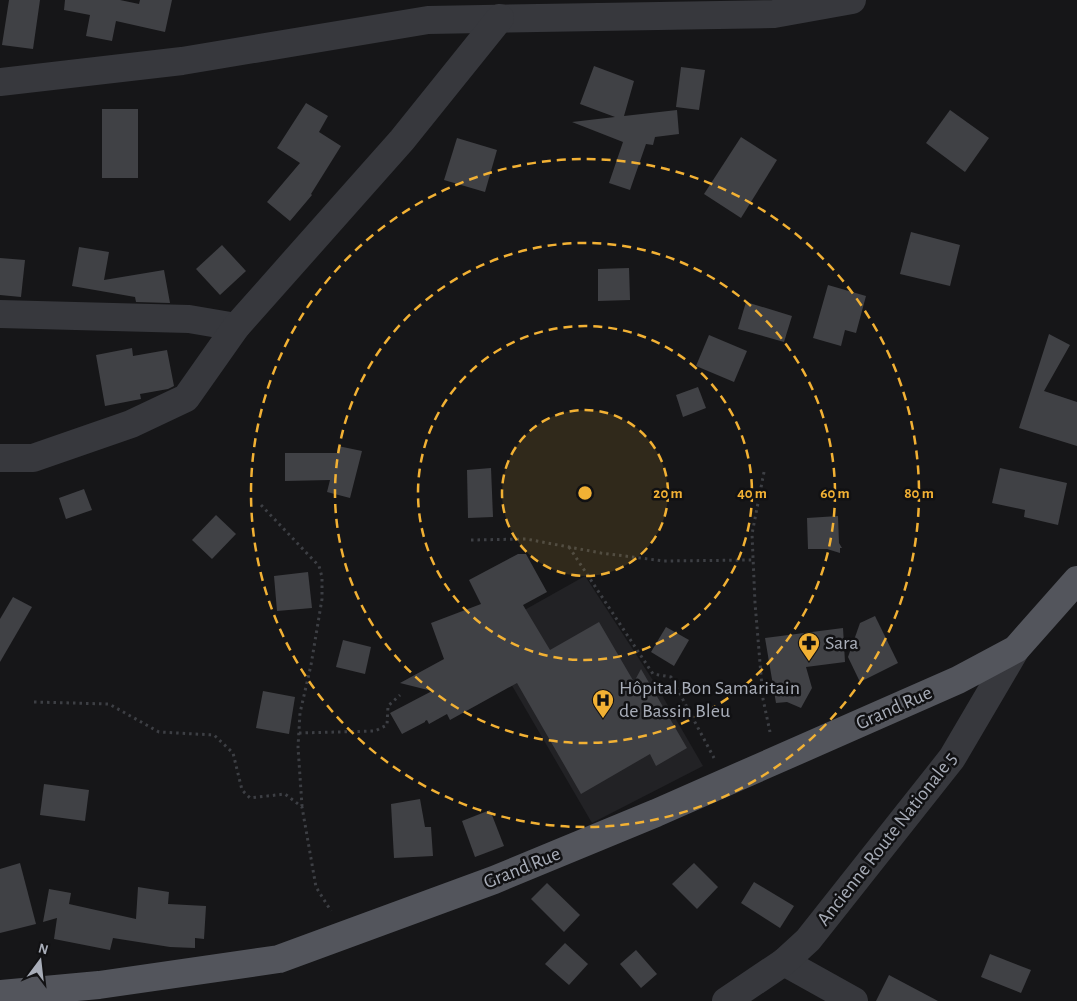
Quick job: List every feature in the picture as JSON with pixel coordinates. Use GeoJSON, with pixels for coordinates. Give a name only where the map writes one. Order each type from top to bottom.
{"type":"FeatureCollection","features":[{"type":"Feature","properties":{"kind":"main road"},"geometry":{"type":"LineString","coordinates":[[1016,649],[1077,580]]}},
{"type":"Feature","properties":{"kind":"main road","name":"Grand Rue"},"geometry":{"type":"LineString","coordinates":[[0,994],[99,985],[279,959],[494,880],[727,782],[958,680],[1016,649]]}},
{"type":"Feature","properties":{"kind":"street"},"geometry":{"type":"LineString","coordinates":[[0,82],[182,61],[428,20],[774,14],[852,0]]}},
{"type":"Feature","properties":{"kind":"street"},"geometry":{"type":"LineString","coordinates":[[0,458],[33,458],[131,424],[186,398],[236,327],[402,140],[500,18]]}},
{"type":"Feature","properties":{"kind":"street"},"geometry":{"type":"LineString","coordinates":[[0,314],[189,319],[236,327]]}},
{"type":"Feature","properties":{"kind":"street","name":"Ancienne Route Nationale 5"},"geometry":{"type":"LineString","coordinates":[[726,1001],[784,962],[808,940],[952,758],[1016,649]]}},
{"type":"Feature","properties":{"kind":"street"},"geometry":{"type":"LineString","coordinates":[[784,962],[854,1001]]}},
{"type":"Feature","properties":{"kind":"path"},"geometry":{"type":"LineString","coordinates":[[764,472],[752,534],[753,560],[763,699],[776,760]]}},
{"type":"Feature","properties":{"kind":"path"},"geometry":{"type":"LineString","coordinates":[[261,505],[319,566],[322,577],[322,599],[311,665],[300,713],[298,748],[302,807],[316,887],[346,934]]}},
{"type":"Feature","properties":{"kind":"path"},"geometry":{"type":"LineString","coordinates":[[471,540],[526,539],[664,562],[753,560]]}},
{"type":"Feature","properties":{"kind":"path"},"geometry":{"type":"LineString","coordinates":[[569,547],[654,674],[671,677],[727,782]]}},
{"type":"Feature","properties":{"kind":"path"},"geometry":{"type":"LineString","coordinates":[[299,733],[375,731],[387,725],[388,706],[400,695]]}},
{"type":"Feature","properties":{"kind":"path"},"geometry":{"type":"LineString","coordinates":[[34,702],[109,704],[158,732],[214,734],[233,753],[242,790],[250,798],[285,794],[302,807]]}},
{"type":"Feature","properties":{"kind":"shaded area","name":"Hôpital Bon Samaritain de Bassin Bleu"},"geometry":{"type":"Polygon","coordinates":[[[585,576],[656,685],[703,766],[592,823],[482,634],[585,576]]]}},
{"type":"Feature","properties":{"kind":"building"},"geometry":{"type":"Polygon","coordinates":[[[9,0],[40,0],[33,49],[2,45],[9,0]]]}},
{"type":"Feature","properties":{"kind":"building"},"geometry":{"type":"Polygon","coordinates":[[[65,0],[120,0],[139,4],[140,0],[172,0],[165,32],[116,21],[112,41],[86,36],[90,15],[64,10],[65,0]]]}},
{"type":"Feature","properties":{"kind":"building"},"geometry":{"type":"Polygon","coordinates":[[[594,66],[634,81],[624,116],[677,110],[679,134],[655,137],[653,145],[646,144],[630,190],[609,183],[623,142],[572,122],[615,117],[580,104],[594,66]]]}},
{"type":"Feature","properties":{"kind":"building"},"geometry":{"type":"Polygon","coordinates":[[[681,67],[705,70],[699,110],[676,107],[681,67]]]}},
{"type":"Feature","properties":{"kind":"building"},"geometry":{"type":"Polygon","coordinates":[[[306,103],[328,116],[319,132],[341,146],[312,195],[290,221],[267,202],[300,163],[277,148],[306,103]]]}},
{"type":"Feature","properties":{"kind":"building"},"geometry":{"type":"Polygon","coordinates":[[[102,109],[138,109],[138,178],[102,178],[102,109]]]}},
{"type":"Feature","properties":{"kind":"building"},"geometry":{"type":"Polygon","coordinates":[[[950,110],[989,138],[965,172],[926,143],[950,110]]]}},
{"type":"Feature","properties":{"kind":"building"},"geometry":{"type":"Polygon","coordinates":[[[741,137],[777,160],[741,218],[704,194],[741,137]]]}},
{"type":"Feature","properties":{"kind":"building"},"geometry":{"type":"Polygon","coordinates":[[[457,138],[497,150],[485,192],[444,180],[457,138]]]}},
{"type":"Feature","properties":{"kind":"building"},"geometry":{"type":"Polygon","coordinates":[[[911,232],[960,245],[950,286],[900,274],[911,232]]]}},
{"type":"Feature","properties":{"kind":"building"},"geometry":{"type":"Polygon","coordinates":[[[222,245],[246,271],[220,295],[196,269],[222,245]]]}},
{"type":"Feature","properties":{"kind":"building"},"geometry":{"type":"Polygon","coordinates":[[[79,247],[109,252],[104,280],[164,270],[170,303],[136,302],[135,297],[72,286],[79,247]]]}},
{"type":"Feature","properties":{"kind":"building"},"geometry":{"type":"Polygon","coordinates":[[[0,258],[25,260],[21,297],[0,295],[0,258]]]}},
{"type":"Feature","properties":{"kind":"building"},"geometry":{"type":"Polygon","coordinates":[[[629,268],[630,300],[598,301],[598,269],[629,268]]]}},
{"type":"Feature","properties":{"kind":"building"},"geometry":{"type":"Polygon","coordinates":[[[828,285],[866,296],[856,333],[845,330],[841,346],[813,338],[828,285]]]}},
{"type":"Feature","properties":{"kind":"building"},"geometry":{"type":"Polygon","coordinates":[[[746,302],[792,316],[784,342],[738,329],[746,302]]]}},
{"type":"Feature","properties":{"kind":"building"},"geometry":{"type":"Polygon","coordinates":[[[1049,334],[1070,345],[1044,391],[1077,402],[1077,446],[1019,428],[1049,334]]]}},
{"type":"Feature","properties":{"kind":"building"},"geometry":{"type":"Polygon","coordinates":[[[709,335],[747,351],[734,382],[696,366],[709,335]]]}},
{"type":"Feature","properties":{"kind":"building"},"geometry":{"type":"Polygon","coordinates":[[[132,348],[133,356],[167,350],[174,386],[168,389],[140,394],[141,399],[105,406],[96,355],[132,348]]]}},
{"type":"Feature","properties":{"kind":"building"},"geometry":{"type":"Polygon","coordinates":[[[698,387],[706,408],[683,417],[676,395],[698,387]]]}},
{"type":"Feature","properties":{"kind":"building"},"geometry":{"type":"Polygon","coordinates":[[[338,446],[362,451],[350,498],[327,492],[330,480],[285,481],[285,453],[337,453],[338,446]]]}},
{"type":"Feature","properties":{"kind":"building"},"geometry":{"type":"Polygon","coordinates":[[[491,468],[493,517],[468,518],[467,470],[491,468]]]}},
{"type":"Feature","properties":{"kind":"building"},"geometry":{"type":"Polygon","coordinates":[[[1000,468],[1067,483],[1058,525],[1024,517],[1025,510],[992,503],[1000,468]]]}},
{"type":"Feature","properties":{"kind":"building"},"geometry":{"type":"Polygon","coordinates":[[[84,489],[92,510],[66,519],[59,498],[84,489]]]}},
{"type":"Feature","properties":{"kind":"building"},"geometry":{"type":"Polygon","coordinates":[[[216,515],[236,534],[212,559],[192,540],[216,515]]]}},
{"type":"Feature","properties":{"kind":"building"},"geometry":{"type":"Polygon","coordinates":[[[838,516],[839,543],[842,548],[840,548],[840,553],[827,549],[808,549],[807,518],[838,516]]]}},
{"type":"Feature","properties":{"kind":"building","name":"Hôpital Bon Samaritain de Bassin Bleu"},"geometry":{"type":"Polygon","coordinates":[[[518,554],[526,554],[547,592],[523,605],[550,650],[599,622],[634,682],[641,669],[687,748],[656,766],[650,754],[581,794],[517,683],[450,720],[447,714],[429,724],[427,720],[402,734],[390,713],[432,691],[400,683],[444,659],[431,623],[481,604],[469,580],[518,554]]]}},
{"type":"Feature","properties":{"kind":"building"},"geometry":{"type":"Polygon","coordinates":[[[308,572],[312,608],[277,611],[274,576],[308,572]]]}},
{"type":"Feature","properties":{"kind":"building"},"geometry":{"type":"Polygon","coordinates":[[[13,597],[32,607],[0,662],[0,619],[13,597]]]}},
{"type":"Feature","properties":{"kind":"building"},"geometry":{"type":"Polygon","coordinates":[[[875,616],[898,663],[860,682],[848,657],[860,623],[875,616]]]}},
{"type":"Feature","properties":{"kind":"building"},"geometry":{"type":"Polygon","coordinates":[[[666,627],[689,640],[674,666],[651,652],[666,627]]]}},
{"type":"Feature","properties":{"kind":"building"},"geometry":{"type":"Polygon","coordinates":[[[843,628],[845,662],[806,667],[812,688],[801,708],[787,702],[776,703],[765,638],[843,628]]]}},
{"type":"Feature","properties":{"kind":"building"},"geometry":{"type":"Polygon","coordinates":[[[343,640],[371,647],[365,674],[336,667],[343,640]]]}},
{"type":"Feature","properties":{"kind":"building"},"geometry":{"type":"Polygon","coordinates":[[[263,691],[295,697],[289,734],[256,728],[263,691]]]}},
{"type":"Feature","properties":{"kind":"building"},"geometry":{"type":"Polygon","coordinates":[[[44,784],[89,790],[85,821],[40,815],[44,784]]]}},
{"type":"Feature","properties":{"kind":"building"},"geometry":{"type":"Polygon","coordinates":[[[420,799],[425,827],[431,827],[433,856],[394,858],[391,804],[420,799]]]}},
{"type":"Feature","properties":{"kind":"building"},"geometry":{"type":"Polygon","coordinates":[[[490,810],[504,846],[475,857],[462,821],[490,810]]]}},
{"type":"Feature","properties":{"kind":"building"},"geometry":{"type":"Polygon","coordinates":[[[20,863],[36,924],[0,933],[0,869],[20,863]]]}},
{"type":"Feature","properties":{"kind":"building"},"geometry":{"type":"Polygon","coordinates":[[[694,863],[718,887],[697,909],[672,884],[694,863]]]}},
{"type":"Feature","properties":{"kind":"building"},"geometry":{"type":"Polygon","coordinates":[[[754,882],[794,906],[780,928],[741,903],[754,882]]]}},
{"type":"Feature","properties":{"kind":"building"},"geometry":{"type":"Polygon","coordinates":[[[547,883],[580,915],[564,932],[531,899],[547,883]]]}},
{"type":"Feature","properties":{"kind":"building"},"geometry":{"type":"Polygon","coordinates":[[[138,887],[169,892],[168,904],[206,906],[204,939],[195,938],[195,948],[170,947],[113,938],[110,950],[54,939],[57,918],[43,922],[49,889],[71,893],[69,904],[136,919],[138,887]]]}},
{"type":"Feature","properties":{"kind":"building"},"geometry":{"type":"Polygon","coordinates":[[[565,943],[588,964],[569,985],[545,964],[565,943]]]}},
{"type":"Feature","properties":{"kind":"building"},"geometry":{"type":"Polygon","coordinates":[[[636,950],[657,974],[641,988],[620,964],[636,950]]]}},
{"type":"Feature","properties":{"kind":"building"},"geometry":{"type":"Polygon","coordinates":[[[990,954],[1031,970],[1021,993],[981,977],[990,954]]]}},
{"type":"Feature","properties":{"kind":"building"},"geometry":{"type":"Polygon","coordinates":[[[889,975],[938,1001],[876,1001],[889,975]]]}},
{"type":"Feature","properties":{"kind":"place","name":"Sara"},"geometry":{"type":"Point","coordinates":[809,662]}},
{"type":"Feature","properties":{"kind":"place","name":"Hôpital Bon Samaritain de Bassin Bleu"},"geometry":{"type":"Point","coordinates":[603,719]}}]}
